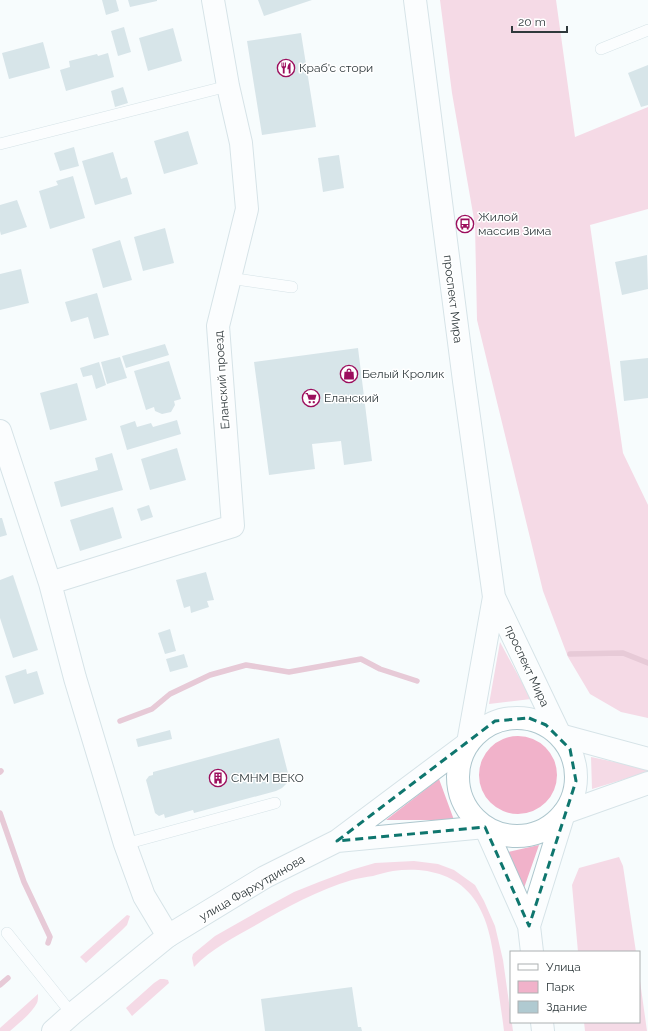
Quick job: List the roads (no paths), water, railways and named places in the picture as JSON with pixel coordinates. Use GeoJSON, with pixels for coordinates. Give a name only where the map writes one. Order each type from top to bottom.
{"type":"FeatureCollection","features":[{"type":"Feature","properties":{"kind":"main road","name":"Еланский проезд"},"geometry":{"type":"LineString","coordinates":[[50,583],[233,526],[218,326],[247,209],[240,143],[228,86],[213,0]]}},
{"type":"Feature","properties":{"kind":"main road","name":"проспект Мира"},"geometry":{"type":"LineString","coordinates":[[415,0],[466,400],[494,597],[560,735]]}},
{"type":"Feature","properties":{"kind":"main road"},"geometry":{"type":"LineString","coordinates":[[0,431],[50,583],[75,678],[125,844],[144,896],[168,936]]}},
{"type":"Feature","properties":{"kind":"main road","name":"проспект Мира"},"geometry":{"type":"LineString","coordinates":[[468,743],[494,597]]}},
{"type":"Feature","properties":{"kind":"main road"},"geometry":{"type":"LineString","coordinates":[[337,841],[468,743],[480,730],[495,721],[512,717],[529,718],[546,724],[560,735],[570,749],[575,765],[576,781],[572,798],[564,813],[528,926]]}},
{"type":"Feature","properties":{"kind":"main road"},"geometry":{"type":"LineString","coordinates":[[560,735],[648,759]]}},
{"type":"Feature","properties":{"kind":"main road"},"geometry":{"type":"LineString","coordinates":[[468,743],[460,757],[457,773],[458,789],[464,804],[473,817],[485,827],[502,834],[519,836],[536,833],[552,825],[564,813],[648,783]]}},
{"type":"Feature","properties":{"kind":"main road"},"geometry":{"type":"LineString","coordinates":[[485,827],[528,926],[532,951]]}},
{"type":"Feature","properties":{"kind":"main road","name":"улица Фархутдинова"},"geometry":{"type":"LineString","coordinates":[[54,1031],[72,1014],[168,936],[265,878],[337,841],[485,827]]}},
{"type":"Feature","properties":{"kind":"lane"},"geometry":{"type":"LineString","coordinates":[[601,49],[648,30]]}},
{"type":"Feature","properties":{"kind":"lane"},"geometry":{"type":"LineString","coordinates":[[0,144],[228,86]]}},
{"type":"Feature","properties":{"kind":"lane"},"geometry":{"type":"LineString","coordinates":[[229,278],[292,287]]}},
{"type":"Feature","properties":{"kind":"lane"},"geometry":{"type":"LineString","coordinates":[[125,844],[275,803]]}},
{"type":"Feature","properties":{"kind":"lane"},"geometry":{"type":"LineString","coordinates":[[7,933],[72,1014]]}},
{"type":"Feature","properties":{"kind":"waterway"},"geometry":{"type":"LineString","coordinates":[[570,654],[623,653],[648,663]]}},
{"type":"Feature","properties":{"kind":"waterway"},"geometry":{"type":"LineString","coordinates":[[120,721],[152,709],[170,694],[210,675],[246,665],[289,672],[361,659],[380,669],[417,681]]}},
{"type":"Feature","properties":{"kind":"waterway"},"geometry":{"type":"LineString","coordinates":[[0,813],[24,882],[50,937],[48,943]]}},
{"type":"Feature","properties":{"kind":"waterway"},"geometry":{"type":"LineString","coordinates":[[0,985],[8,978]]}},
{"type":"Feature","properties":{"kind":"place","name":"Краб'с стори"},"geometry":{"type":"Point","coordinates":[286,68]}},
{"type":"Feature","properties":{"kind":"place","name":"Жилой массив Зима"},"geometry":{"type":"Point","coordinates":[465,224]}},
{"type":"Feature","properties":{"kind":"place","name":"Белый Кролик"},"geometry":{"type":"Point","coordinates":[349,374]}},
{"type":"Feature","properties":{"kind":"place","name":"Еланский"},"geometry":{"type":"Point","coordinates":[311,398]}},
{"type":"Feature","properties":{"kind":"place","name":"СМНМ ВЕКО"},"geometry":{"type":"Point","coordinates":[218,778]}}]}
